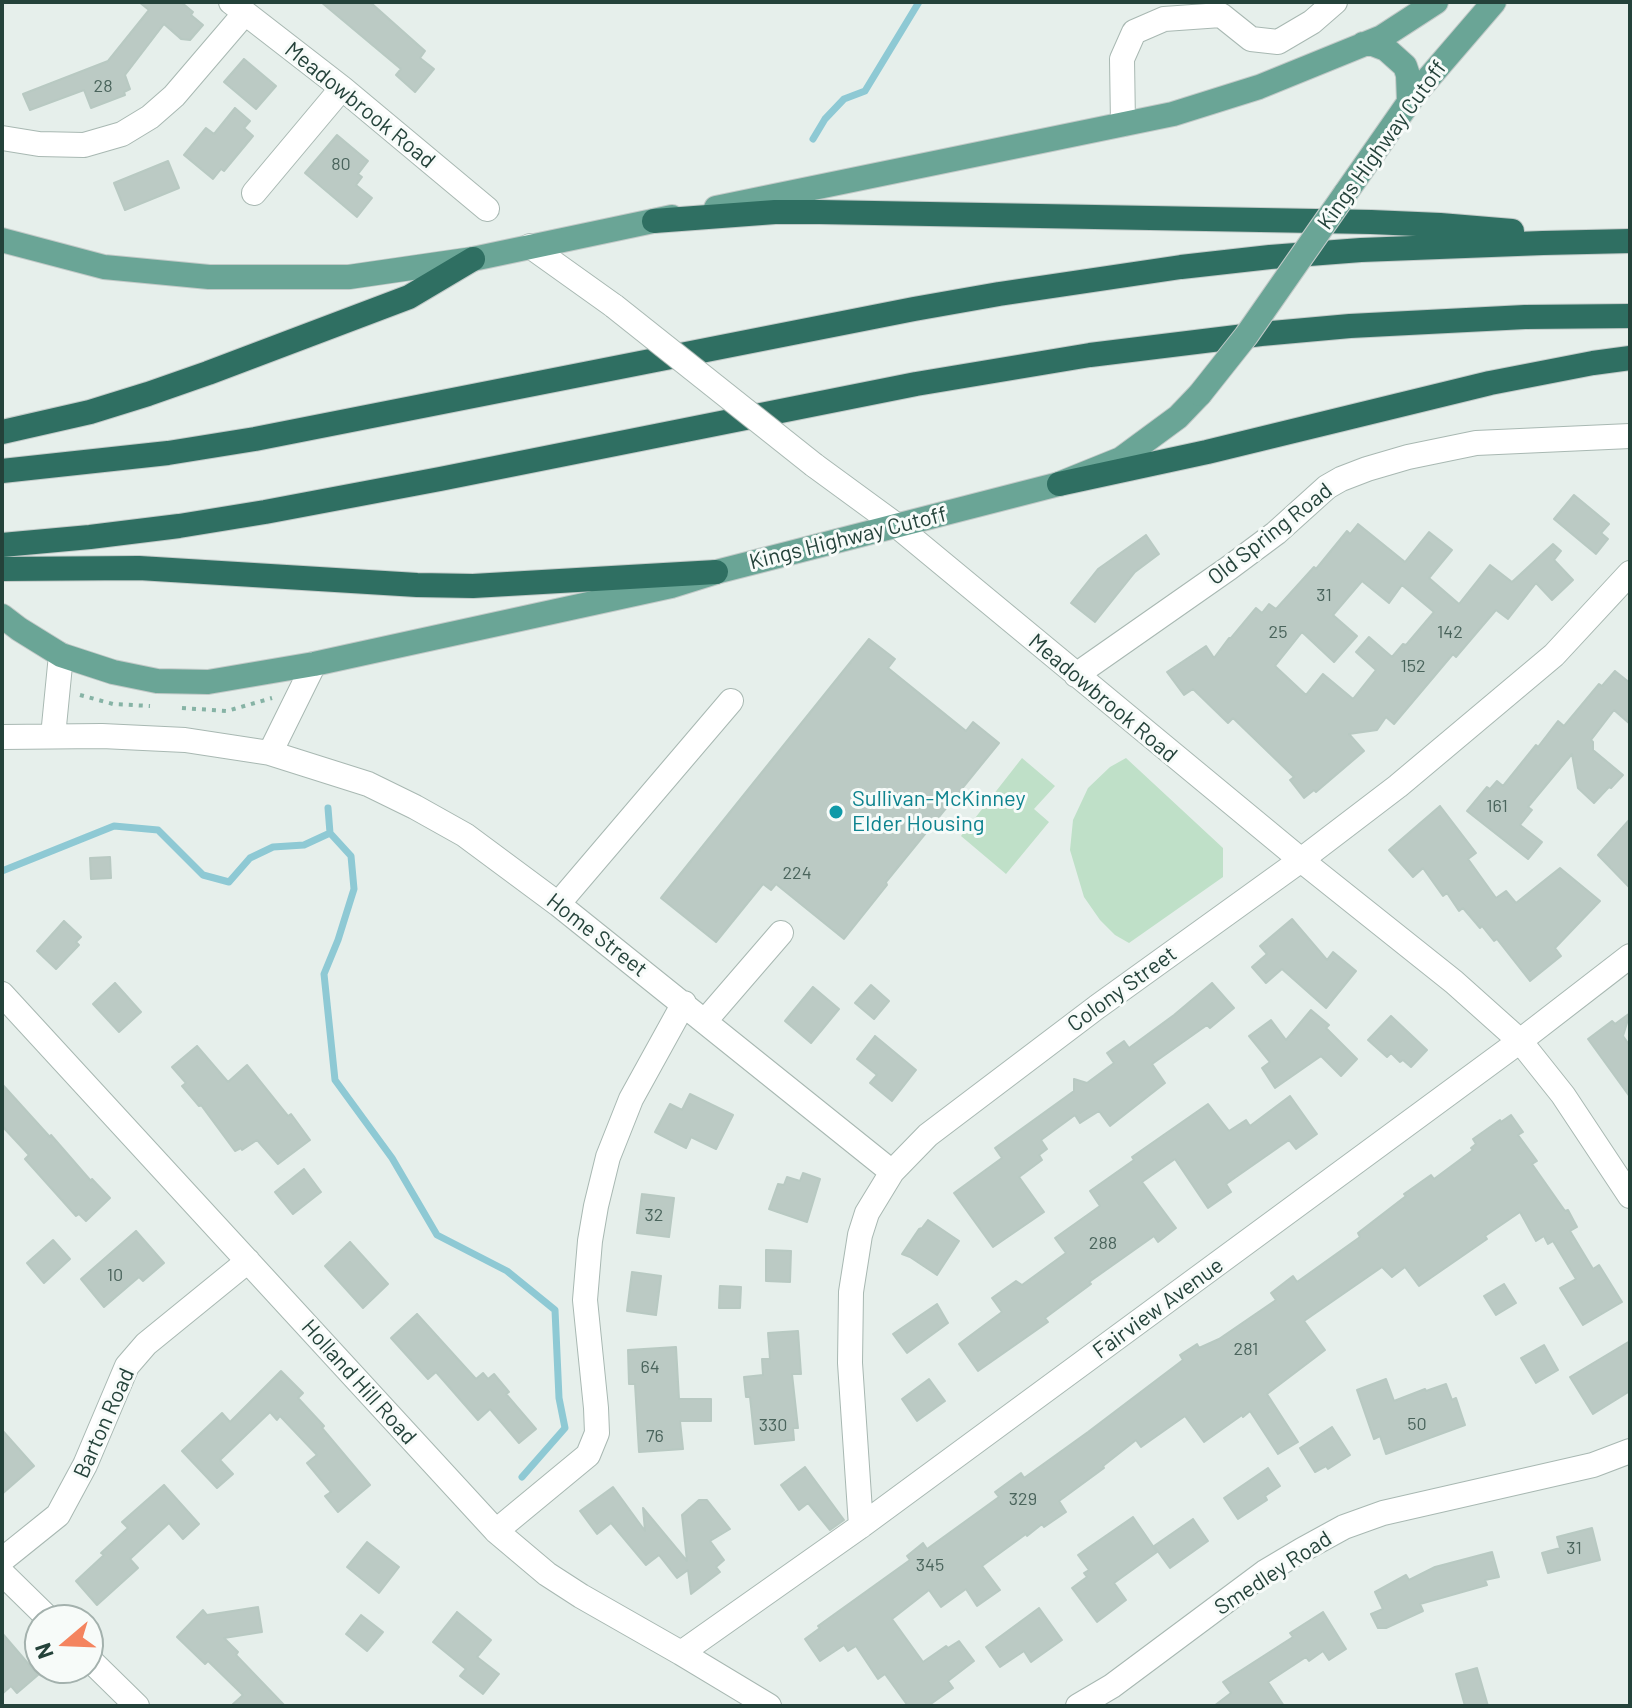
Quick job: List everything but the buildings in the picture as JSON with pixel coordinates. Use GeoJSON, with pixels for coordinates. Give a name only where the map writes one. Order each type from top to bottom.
{"type":"FeatureCollection","features":[{"type":"Feature","properties":{"kind":"highway"},"geometry":{"type":"LineString","coordinates":[[654,221],[819,212],[1371,222],[1630,241]]}},
{"type":"Feature","properties":{"kind":"highway"},"geometry":{"type":"LineString","coordinates":[[2,471],[168,453],[255,439],[914,309],[1166,269],[1361,250],[1630,241]]}},
{"type":"Feature","properties":{"kind":"highway"},"geometry":{"type":"LineString","coordinates":[[2,432],[90,412],[208,373],[409,297],[473,259]]}},
{"type":"Feature","properties":{"kind":"highway"},"geometry":{"type":"LineString","coordinates":[[2,545],[179,526],[265,512],[916,384],[1104,353],[1350,326],[1511,317],[1630,316]]}},
{"type":"Feature","properties":{"kind":"highway"},"geometry":{"type":"LineString","coordinates":[[1059,484],[1207,452],[1490,383],[1630,358]]}},
{"type":"Feature","properties":{"kind":"highway"},"geometry":{"type":"LineString","coordinates":[[2,569],[139,568],[473,586],[716,572]]}},
{"type":"Feature","properties":{"kind":"main road"},"geometry":{"type":"LineString","coordinates":[[2,240],[104,267],[209,277],[349,277],[473,259],[1173,114],[1259,87],[1382,37],[1436,2]]}},
{"type":"Feature","properties":{"kind":"main road","name":"Kings Highway Cutoff"},"geometry":{"type":"LineString","coordinates":[[2,616],[61,655],[113,672],[157,681],[208,682],[314,664],[671,586],[1059,484],[1121,459],[1178,417],[1200,394],[1246,336],[1409,102],[1494,2]]}},
{"type":"Feature","properties":{"kind":"main road"},"geometry":{"type":"LineString","coordinates":[[1363,44],[1386,49],[1405,66],[1409,102]]}},
{"type":"Feature","properties":{"kind":"street"},"geometry":{"type":"LineString","coordinates":[[1123,124],[1122,59],[1134,32],[1164,19],[1221,15],[1251,39],[1278,42],[1312,22],[1335,2]]}},
{"type":"Feature","properties":{"kind":"street"},"geometry":{"type":"LineString","coordinates":[[2,138],[39,144],[84,145],[122,134],[150,117],[174,96],[238,8]]}},
{"type":"Feature","properties":{"kind":"street","name":"Meadowbrook Road"},"geometry":{"type":"LineString","coordinates":[[238,8],[342,88],[487,209]]}},
{"type":"Feature","properties":{"kind":"street"},"geometry":{"type":"LineString","coordinates":[[254,193],[342,88]]}},
{"type":"Feature","properties":{"kind":"street","name":"Meadowbrook Road"},"geometry":{"type":"LineString","coordinates":[[530,246],[614,306],[814,465],[896,525],[1301,860],[1454,982],[1520,1041],[1563,1095],[1630,1196]]}},
{"type":"Feature","properties":{"kind":"street","name":"Old Spring Road"},"geometry":{"type":"LineString","coordinates":[[1076,675],[1229,568],[1276,533],[1327,487],[1341,479],[1408,457],[1476,443],[1630,436]]}},
{"type":"Feature","properties":{"kind":"street","name":"Colony Street"},"geometry":{"type":"LineString","coordinates":[[861,1526],[850,1363],[851,1292],[860,1235],[867,1213],[892,1172],[928,1135],[1398,786],[1554,655],[1630,573]]}},
{"type":"Feature","properties":{"kind":"street"},"geometry":{"type":"LineString","coordinates":[[53,736],[61,655]]}},
{"type":"Feature","properties":{"kind":"street"},"geometry":{"type":"LineString","coordinates":[[270,753],[314,664]]}},
{"type":"Feature","properties":{"kind":"street"},"geometry":{"type":"LineString","coordinates":[[558,904],[731,701]]}},
{"type":"Feature","properties":{"kind":"street","name":"Home Street"},"geometry":{"type":"LineString","coordinates":[[2,737],[185,740],[270,753],[368,784],[465,835],[684,1003],[892,1172]]}},
{"type":"Feature","properties":{"kind":"street"},"geometry":{"type":"LineString","coordinates":[[705,1021],[781,933]]}},
{"type":"Feature","properties":{"kind":"street","name":"Fairview Avenue"},"geometry":{"type":"LineString","coordinates":[[681,1653],[861,1526],[1520,1041],[1630,956]]}},
{"type":"Feature","properties":{"kind":"street","name":"Holland Hill Road"},"geometry":{"type":"LineString","coordinates":[[2,994],[496,1531],[547,1574],[581,1596],[769,1706]]}},
{"type":"Feature","properties":{"kind":"street"},"geometry":{"type":"LineString","coordinates":[[496,1531],[588,1455],[597,1433],[585,1300],[596,1206],[608,1157],[631,1099],[684,1003]]}},
{"type":"Feature","properties":{"kind":"street","name":"Barton Road"},"geometry":{"type":"LineString","coordinates":[[2,1560],[58,1515],[72,1494],[127,1366],[146,1344],[248,1261]]}},
{"type":"Feature","properties":{"kind":"street","name":"Smedley Road"},"geometry":{"type":"LineString","coordinates":[[1078,1706],[1112,1686],[1265,1572],[1344,1527],[1383,1513],[1593,1465],[1630,1451]]}},
{"type":"Feature","properties":{"kind":"street"},"geometry":{"type":"LineString","coordinates":[[2,1573],[34,1604]]}},
{"type":"Feature","properties":{"kind":"street"},"geometry":{"type":"LineString","coordinates":[[104,1674],[137,1706]]}},
{"type":"Feature","properties":{"kind":"green space"},"geometry":{"type":"Polygon","coordinates":[[[1022,758],[1055,786],[1034,809],[1049,822],[1006,874],[961,836],[1022,758]]]}},
{"type":"Feature","properties":{"kind":"green space"},"geometry":{"type":"Polygon","coordinates":[[[1126,758],[1223,848],[1223,877],[1129,943],[1115,935],[1100,920],[1084,897],[1070,850],[1073,820],[1088,788],[1110,767],[1126,758]]]}},
{"type":"Feature","properties":{"kind":"waterway"},"geometry":{"type":"LineString","coordinates":[[813,139],[825,119],[844,99],[865,91],[919,2]]}},
{"type":"Feature","properties":{"kind":"waterway"},"geometry":{"type":"LineString","coordinates":[[328,808],[330,833],[351,856],[354,889],[324,974],[335,1080],[392,1158],[437,1235],[507,1271],[555,1310],[559,1398],[565,1428],[522,1477]]}},
{"type":"Feature","properties":{"kind":"waterway"},"geometry":{"type":"LineString","coordinates":[[2,871],[114,826],[158,830],[203,875],[229,882],[250,858],[273,847],[304,845],[330,833]]}},
{"type":"Feature","properties":{"kind":"place","name":"Sullivan-McKinney Elder Housing"},"geometry":{"type":"Point","coordinates":[836,812]}}]}
